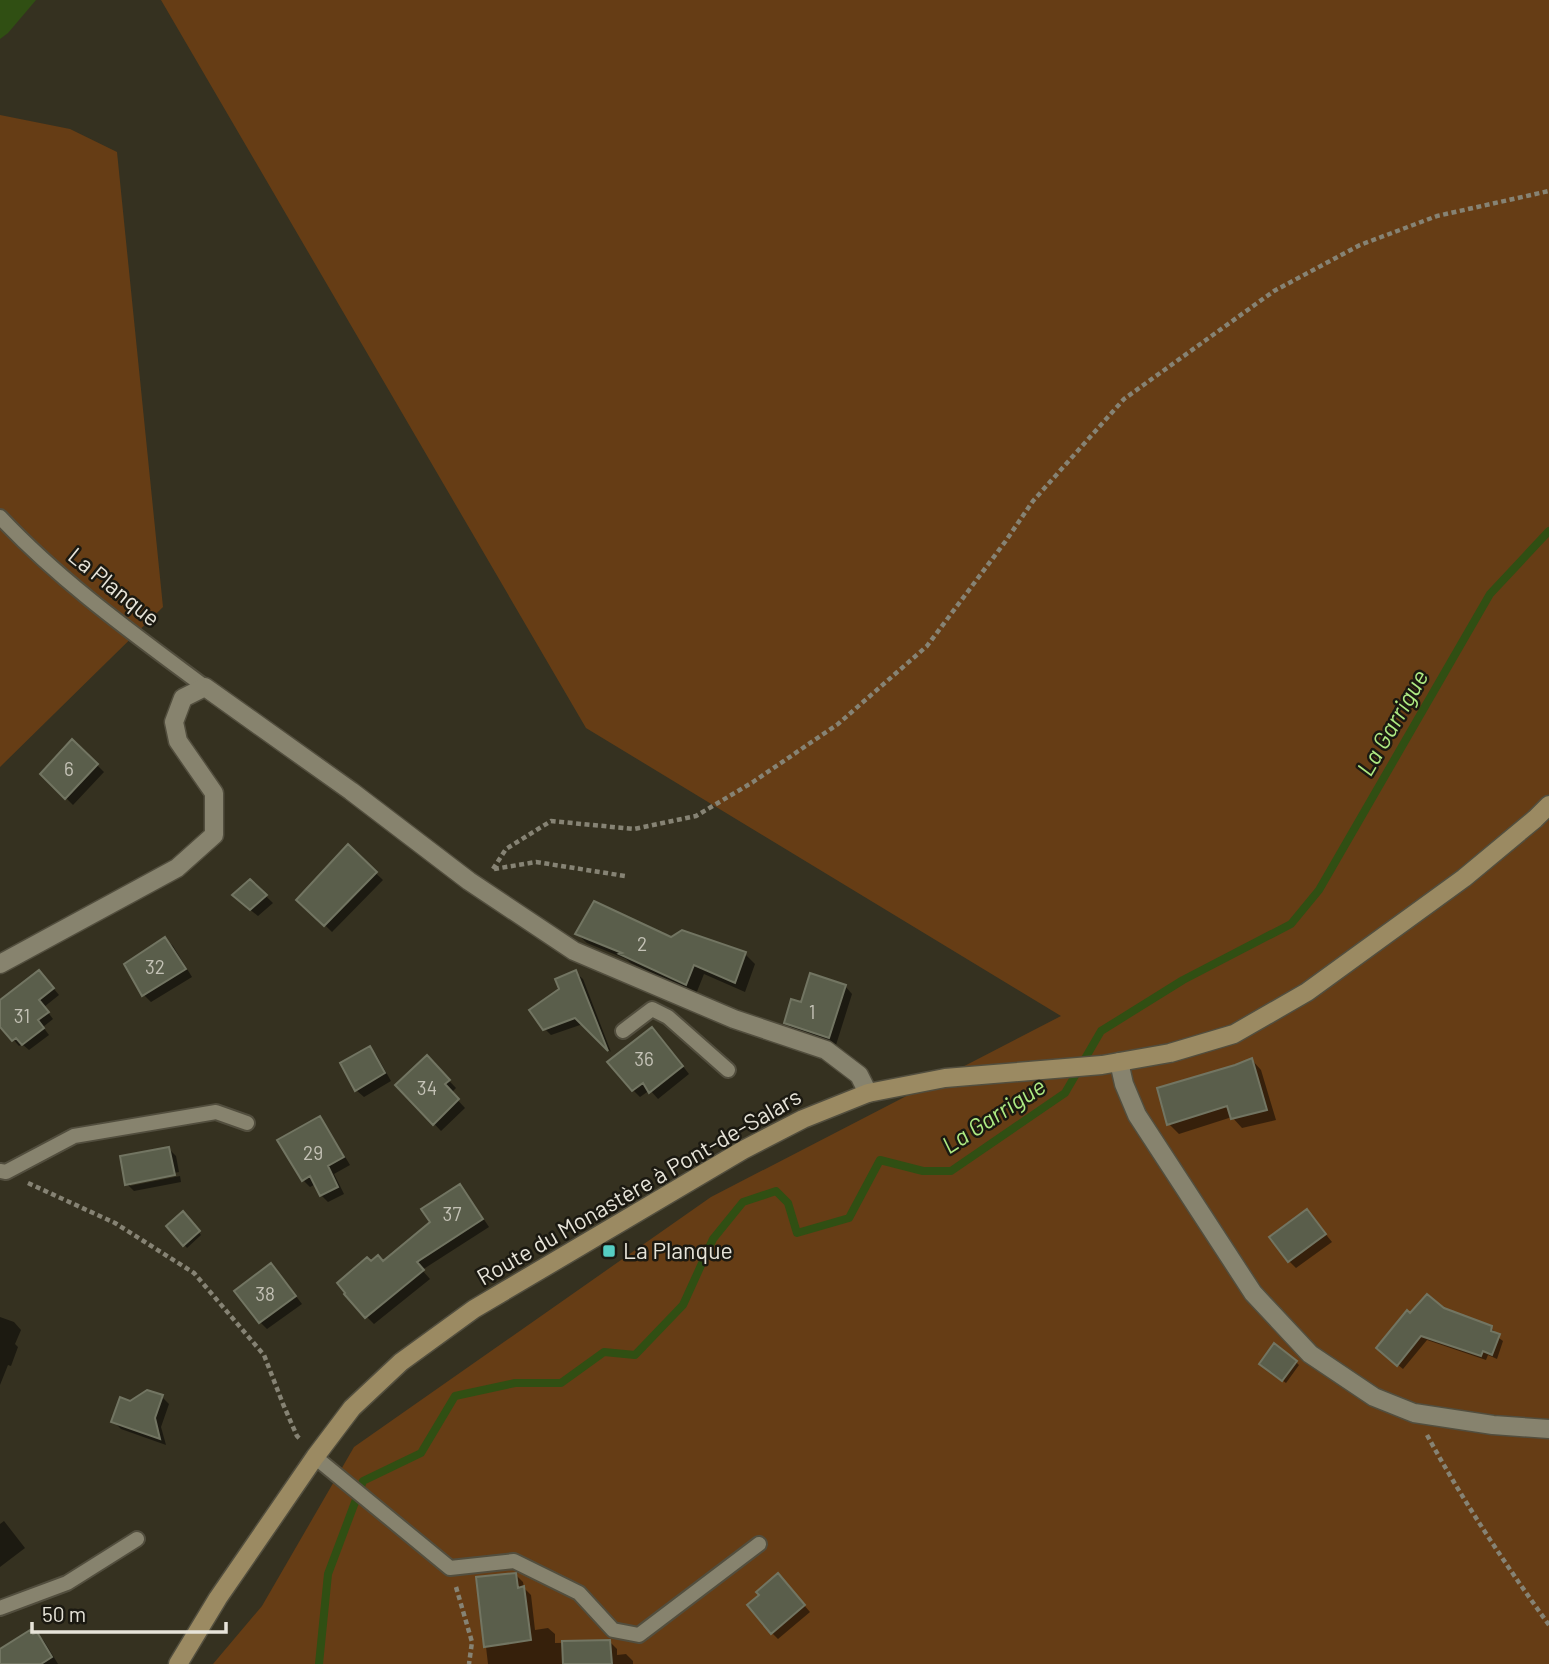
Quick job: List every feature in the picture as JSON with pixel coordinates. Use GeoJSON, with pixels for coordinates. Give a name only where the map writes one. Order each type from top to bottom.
{"type":"FeatureCollection","features":[{"type":"Feature","properties":{"kind":"street"},"geometry":{"type":"LineString","coordinates":[[0,964],[177,868],[214,835],[214,793],[178,741],[174,722],[183,698],[205,687],[351,791],[469,881],[574,951],[734,1019],[826,1049],[859,1075],[868,1093]]}},
{"type":"Feature","properties":{"kind":"street","name":"Route du Monastère à Pont-de-Salars"},"geometry":{"type":"LineString","coordinates":[[178,1664],[218,1598],[352,1408],[401,1363],[474,1309],[743,1150],[803,1119],[868,1093],[945,1078],[1111,1064],[1170,1053],[1234,1034],[1307,992],[1464,878],[1549,806]]}},
{"type":"Feature","properties":{"kind":"street"},"geometry":{"type":"LineString","coordinates":[[1111,1064],[1124,1084],[1138,1115],[1253,1293],[1310,1354],[1374,1397],[1414,1413],[1493,1425],[1549,1429]]}},
{"type":"Feature","properties":{"kind":"lane","name":"La Planque"},"geometry":{"type":"LineString","coordinates":[[0,517],[83,595],[205,687]]}},
{"type":"Feature","properties":{"kind":"lane"},"geometry":{"type":"LineString","coordinates":[[623,1031],[652,1009],[668,1017],[728,1070]]}},
{"type":"Feature","properties":{"kind":"lane"},"geometry":{"type":"LineString","coordinates":[[3,1172],[74,1136],[216,1112],[247,1123]]}},
{"type":"Feature","properties":{"kind":"lane"},"geometry":{"type":"LineString","coordinates":[[315,1457],[450,1568],[514,1560],[579,1593],[613,1630],[639,1635],[758,1544]]}},
{"type":"Feature","properties":{"kind":"lane"},"geometry":{"type":"LineString","coordinates":[[0,1608],[67,1583],[137,1539]]}},
{"type":"Feature","properties":{"kind":"path"},"geometry":{"type":"LineString","coordinates":[[493,869],[506,849],[551,821],[634,829],[696,816],[752,782],[838,724],[927,646],[1033,501],[1124,400],[1273,291],[1360,245],[1437,216],[1549,191]]}},
{"type":"Feature","properties":{"kind":"path"},"geometry":{"type":"LineString","coordinates":[[469,881],[488,870],[536,862],[625,876]]}},
{"type":"Feature","properties":{"kind":"path"},"geometry":{"type":"LineString","coordinates":[[3,1172],[115,1223],[194,1273],[264,1355],[297,1436],[315,1457]]}},
{"type":"Feature","properties":{"kind":"path"},"geometry":{"type":"LineString","coordinates":[[1414,1413],[1520,1585],[1549,1625]]}},
{"type":"Feature","properties":{"kind":"path"},"geometry":{"type":"LineString","coordinates":[[450,1568],[472,1643],[469,1664]]}},
{"type":"Feature","properties":{"kind":"shaded area"},"geometry":{"type":"Polygon","coordinates":[[[0,0],[36,0],[0,39],[0,0]]]}},
{"type":"Feature","properties":{"kind":"shaded area"},"geometry":{"type":"Polygon","coordinates":[[[161,0],[1549,0],[1549,1664],[213,1664],[262,1606],[354,1447],[711,1197],[1061,1016],[586,728],[161,0]]]}},
{"type":"Feature","properties":{"kind":"shaded area"},"geometry":{"type":"Polygon","coordinates":[[[0,115],[70,129],[117,152],[163,607],[0,767],[0,115]]]}},
{"type":"Feature","properties":{"kind":"building"},"geometry":{"type":"Polygon","coordinates":[[[72,739],[98,764],[65,799],[40,774],[72,739]]]}},
{"type":"Feature","properties":{"kind":"building"},"geometry":{"type":"Polygon","coordinates":[[[348,844],[377,872],[324,926],[296,900],[348,844]]]}},
{"type":"Feature","properties":{"kind":"building"},"geometry":{"type":"Polygon","coordinates":[[[250,879],[267,895],[250,910],[232,895],[250,879]]]}},
{"type":"Feature","properties":{"kind":"building"},"geometry":{"type":"Polygon","coordinates":[[[594,901],[671,937],[682,930],[746,952],[735,983],[694,965],[686,985],[619,954],[622,953],[575,934],[594,901]]]}},
{"type":"Feature","properties":{"kind":"building"},"geometry":{"type":"Polygon","coordinates":[[[165,937],[186,969],[142,996],[124,964],[165,937]]]}},
{"type":"Feature","properties":{"kind":"building"},"geometry":{"type":"Polygon","coordinates":[[[39,970],[54,988],[39,1000],[49,1012],[38,1020],[44,1028],[22,1045],[16,1038],[12,1041],[0,1027],[0,1000],[39,970]]]}},
{"type":"Feature","properties":{"kind":"building"},"geometry":{"type":"Polygon","coordinates":[[[576,970],[608,1051],[575,1018],[543,1030],[529,1010],[559,989],[555,979],[576,970]]]}},
{"type":"Feature","properties":{"kind":"building"},"geometry":{"type":"Polygon","coordinates":[[[810,973],[846,985],[829,1038],[784,1023],[791,999],[801,1002],[810,973]]]}},
{"type":"Feature","properties":{"kind":"building"},"geometry":{"type":"Polygon","coordinates":[[[652,1027],[683,1066],[649,1093],[643,1083],[632,1091],[607,1062],[652,1027]]]}},
{"type":"Feature","properties":{"kind":"building"},"geometry":{"type":"Polygon","coordinates":[[[370,1046],[385,1073],[355,1091],[340,1063],[370,1046]]]}},
{"type":"Feature","properties":{"kind":"building"},"geometry":{"type":"Polygon","coordinates":[[[427,1055],[450,1080],[445,1084],[459,1099],[433,1125],[395,1085],[427,1055]]]}},
{"type":"Feature","properties":{"kind":"building"},"geometry":{"type":"Polygon","coordinates":[[[1252,1058],[1267,1110],[1231,1119],[1227,1106],[1167,1125],[1157,1088],[1252,1058]]]}},
{"type":"Feature","properties":{"kind":"building"},"geometry":{"type":"Polygon","coordinates":[[[320,1116],[344,1157],[328,1166],[338,1187],[320,1196],[310,1176],[302,1181],[277,1140],[320,1116]]]}},
{"type":"Feature","properties":{"kind":"building"},"geometry":{"type":"Polygon","coordinates":[[[169,1147],[175,1175],[125,1185],[120,1156],[169,1147]]]}},
{"type":"Feature","properties":{"kind":"building"},"geometry":{"type":"Polygon","coordinates":[[[460,1184],[483,1219],[417,1262],[424,1270],[365,1318],[337,1283],[367,1257],[371,1261],[378,1255],[383,1261],[430,1222],[421,1209],[460,1184]]]}},
{"type":"Feature","properties":{"kind":"building"},"geometry":{"type":"Polygon","coordinates":[[[1307,1209],[1326,1234],[1288,1262],[1269,1237],[1307,1209]]]}},
{"type":"Feature","properties":{"kind":"building"},"geometry":{"type":"Polygon","coordinates":[[[183,1211],[200,1231],[183,1246],[166,1226],[183,1211]]]}},
{"type":"Feature","properties":{"kind":"building"},"geometry":{"type":"Polygon","coordinates":[[[271,1263],[296,1296],[259,1323],[234,1291],[271,1263]]]}},
{"type":"Feature","properties":{"kind":"building"},"geometry":{"type":"Polygon","coordinates":[[[1427,1294],[1444,1308],[1492,1326],[1491,1331],[1500,1334],[1492,1355],[1483,1351],[1481,1356],[1421,1336],[1397,1366],[1376,1348],[1407,1310],[1410,1313],[1427,1294]]]}},
{"type":"Feature","properties":{"kind":"building"},"geometry":{"type":"Polygon","coordinates":[[[1274,1343],[1297,1361],[1282,1381],[1259,1364],[1274,1343]]]}},
{"type":"Feature","properties":{"kind":"building"},"geometry":{"type":"Polygon","coordinates":[[[147,1390],[163,1395],[155,1418],[160,1439],[111,1422],[120,1397],[130,1401],[147,1390]]]}},
{"type":"Feature","properties":{"kind":"building"},"geometry":{"type":"Polygon","coordinates":[[[516,1573],[518,1588],[524,1586],[531,1640],[484,1647],[476,1577],[516,1573]]]}},
{"type":"Feature","properties":{"kind":"building"},"geometry":{"type":"Polygon","coordinates":[[[778,1573],[805,1605],[771,1634],[747,1605],[759,1595],[756,1592],[778,1573]]]}},
{"type":"Feature","properties":{"kind":"building"},"geometry":{"type":"Polygon","coordinates":[[[30,1630],[33,1634],[37,1632],[52,1657],[41,1664],[0,1664],[0,1649],[30,1630]]]}},
{"type":"Feature","properties":{"kind":"building"},"geometry":{"type":"Polygon","coordinates":[[[610,1640],[612,1664],[563,1664],[562,1641],[610,1640]]]}},
{"type":"Feature","properties":{"kind":"waterway","name":"La Garrigue"},"geometry":{"type":"LineString","coordinates":[[319,1664],[328,1574],[363,1481],[421,1453],[455,1396],[515,1383],[561,1383],[604,1352],[635,1355],[683,1305],[713,1239],[743,1202],[776,1191],[788,1203],[797,1233],[849,1218],[880,1160],[923,1171],[951,1171],[1065,1093],[1101,1031],[1183,980],[1291,924],[1319,890],[1490,594],[1549,531]]}},
{"type":"Feature","properties":{"kind":"place","name":"La Planque"},"geometry":{"type":"Point","coordinates":[609,1251]}}]}
